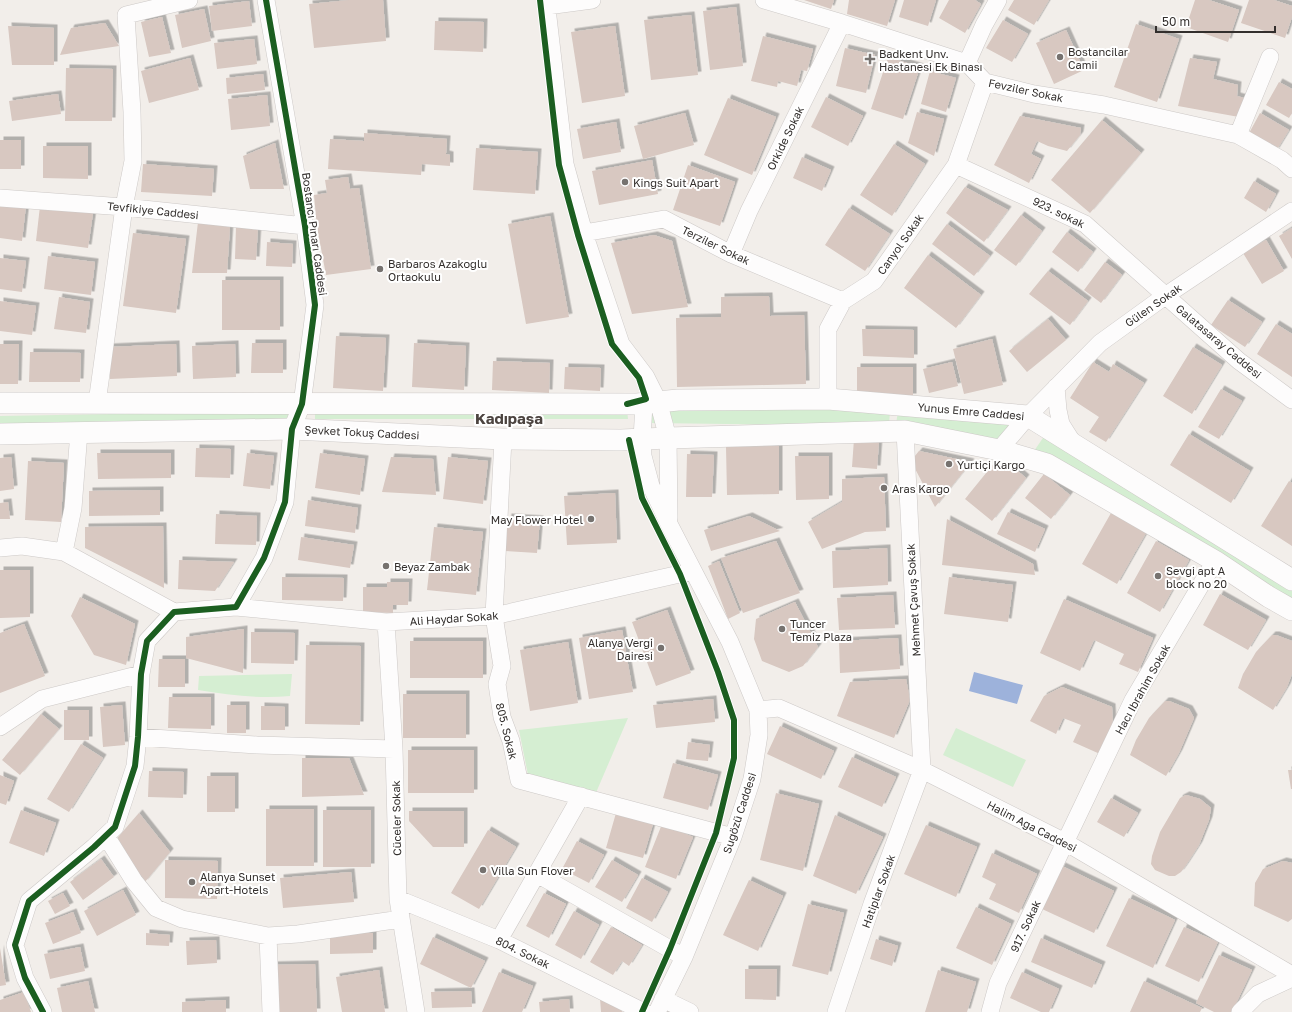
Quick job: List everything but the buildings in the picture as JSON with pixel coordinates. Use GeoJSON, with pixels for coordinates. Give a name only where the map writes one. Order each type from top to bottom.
{"type":"FeatureCollection","features":[{"type":"Feature","properties":{"kind":"main road","name":"Yunus Emre Caddesi"},"geometry":{"type":"LineString","coordinates":[[643,403],[828,399],[1028,416],[1292,580]]}},
{"type":"Feature","properties":{"kind":"main road"},"geometry":{"type":"LineString","coordinates":[[0,403],[643,403]]}},
{"type":"Feature","properties":{"kind":"main road","name":"Şevket Tokuş Caddesi"},"geometry":{"type":"LineString","coordinates":[[0,434],[292,429],[503,439],[635,440]]}},
{"type":"Feature","properties":{"kind":"main road"},"geometry":{"type":"LineString","coordinates":[[635,440],[905,431],[999,450],[1047,464],[1215,561],[1269,597],[1292,610]]}},
{"type":"Feature","properties":{"kind":"street"},"geometry":{"type":"LineString","coordinates":[[97,403],[124,207],[133,161],[132,112],[126,16],[189,0]]}},
{"type":"Feature","properties":{"kind":"street","name":"Bostancı Pınarı Caddesi"},"geometry":{"type":"LineString","coordinates":[[236,607],[264,558],[285,502],[292,429],[302,404],[315,305],[305,226],[266,0]]}},
{"type":"Feature","properties":{"kind":"street"},"geometry":{"type":"LineString","coordinates":[[592,0],[547,3],[565,164],[584,233],[621,344],[646,377],[643,403],[668,438],[669,524]]}},
{"type":"Feature","properties":{"kind":"street","name":"Fevziler Sokak"},"geometry":{"type":"LineString","coordinates":[[764,0],[967,63],[985,82],[1034,94],[1104,105],[1238,134],[1282,160],[1292,169]]}},
{"type":"Feature","properties":{"kind":"street"},"geometry":{"type":"LineString","coordinates":[[967,63],[984,25],[998,0]]}},
{"type":"Feature","properties":{"kind":"street","name":"Orkide Sokak"},"geometry":{"type":"LineString","coordinates":[[731,254],[749,211],[842,23]]}},
{"type":"Feature","properties":{"kind":"street"},"geometry":{"type":"LineString","coordinates":[[1238,134],[1270,57]]}},
{"type":"Feature","properties":{"kind":"street","name":"Canyol Sokak"},"geometry":{"type":"LineString","coordinates":[[828,399],[828,329],[843,301],[874,281],[956,165],[985,82]]}},
{"type":"Feature","properties":{"kind":"street","name":"923. sokak"},"geometry":{"type":"LineString","coordinates":[[956,165],[1085,224],[1165,296]]}},
{"type":"Feature","properties":{"kind":"street","name":"Tevfikiye Caddesi"},"geometry":{"type":"LineString","coordinates":[[0,198],[124,207],[305,226]]}},
{"type":"Feature","properties":{"kind":"street","name":"Gülen Sokak"},"geometry":{"type":"LineString","coordinates":[[999,450],[1028,416],[1100,343],[1165,296],[1292,211]]}},
{"type":"Feature","properties":{"kind":"street","name":"Terziler Sokak"},"geometry":{"type":"LineString","coordinates":[[584,233],[664,218],[731,254],[843,301]]}},
{"type":"Feature","properties":{"kind":"street","name":"Galatasaray Caddesi"},"geometry":{"type":"LineString","coordinates":[[1165,296],[1239,361],[1292,400]]}},
{"type":"Feature","properties":{"kind":"street"},"geometry":{"type":"LineString","coordinates":[[1056,388],[1061,424],[1073,443]]}},
{"type":"Feature","properties":{"kind":"street","name":"Sugözü Caddesi"},"geometry":{"type":"LineString","coordinates":[[643,403],[635,440],[643,456],[651,486],[730,642],[758,710],[758,735],[752,779],[733,837],[684,957],[660,1006]]}},
{"type":"Feature","properties":{"kind":"street","name":"Mehmet Çavuş Sokak"},"geometry":{"type":"LineString","coordinates":[[905,431],[922,770]]}},
{"type":"Feature","properties":{"kind":"street"},"geometry":{"type":"LineString","coordinates":[[64,552],[73,508],[79,432]]}},
{"type":"Feature","properties":{"kind":"street","name":"805. Sokak"},"geometry":{"type":"LineString","coordinates":[[503,439],[494,616],[502,666],[497,684],[502,717],[510,741],[519,780],[733,837]]}},
{"type":"Feature","properties":{"kind":"street"},"geometry":{"type":"LineString","coordinates":[[0,548],[22,546],[64,552],[174,612],[236,607]]}},
{"type":"Feature","properties":{"kind":"street","name":"Hacı Ibrahim Sokak"},"geometry":{"type":"LineString","coordinates":[[1065,842],[1133,700],[1215,561]]}},
{"type":"Feature","properties":{"kind":"street","name":"Ali Haydar Sokak"},"geometry":{"type":"LineString","coordinates":[[236,607],[386,622],[494,616],[693,571]]}},
{"type":"Feature","properties":{"kind":"street"},"geometry":{"type":"LineString","coordinates":[[43,1012],[25,978],[15,945],[29,901],[94,847],[115,827],[135,766],[138,737],[140,674],[147,641],[174,612]]}},
{"type":"Feature","properties":{"kind":"street","name":"Cüceler Sokak"},"geometry":{"type":"LineString","coordinates":[[386,622],[394,749],[398,899],[416,1012]]}},
{"type":"Feature","properties":{"kind":"street"},"geometry":{"type":"LineString","coordinates":[[2,720],[42,698],[140,674]]}},
{"type":"Feature","properties":{"kind":"street","name":"Halim Aga Caddesi"},"geometry":{"type":"LineString","coordinates":[[758,710],[778,708],[922,770],[1065,842],[1292,977]]}},
{"type":"Feature","properties":{"kind":"street"},"geometry":{"type":"LineString","coordinates":[[138,737],[257,745],[394,749]]}},
{"type":"Feature","properties":{"kind":"street","name":"Hatiplar Sokak"},"geometry":{"type":"LineString","coordinates":[[836,1012],[872,904],[922,770]]}},
{"type":"Feature","properties":{"kind":"street"},"geometry":{"type":"LineString","coordinates":[[499,940],[582,796]]}},
{"type":"Feature","properties":{"kind":"street"},"geometry":{"type":"LineString","coordinates":[[106,836],[134,881],[156,908],[182,919],[268,936],[298,934],[401,919]]}},
{"type":"Feature","properties":{"kind":"street","name":"917. Sokak"},"geometry":{"type":"LineString","coordinates":[[990,1012],[998,983],[1065,842]]}},
{"type":"Feature","properties":{"kind":"street"},"geometry":{"type":"LineString","coordinates":[[536,874],[684,957]]}},
{"type":"Feature","properties":{"kind":"street","name":"804. Sokak"},"geometry":{"type":"LineString","coordinates":[[398,899],[499,940],[644,1012]]}},
{"type":"Feature","properties":{"kind":"street"},"geometry":{"type":"LineString","coordinates":[[268,936],[271,1012]]}},
{"type":"Feature","properties":{"kind":"street"},"geometry":{"type":"LineString","coordinates":[[1240,1012],[1258,994],[1292,977]]}},
{"type":"Feature","properties":{"kind":"street"},"geometry":{"type":"LineString","coordinates":[[660,1006],[690,1012]]}},
{"type":"Feature","properties":{"kind":"green space"},"geometry":{"type":"Polygon","coordinates":[[[652,407],[890,410],[889,426],[652,423],[652,407]]]}},
{"type":"Feature","properties":{"kind":"green space"},"geometry":{"type":"Polygon","coordinates":[[[315,410],[627,410],[628,419],[315,419],[315,410]]]}},
{"type":"Feature","properties":{"kind":"green space"},"geometry":{"type":"Polygon","coordinates":[[[898,410],[1018,420],[996,444],[896,425],[898,410]]]}},
{"type":"Feature","properties":{"kind":"green space"},"geometry":{"type":"Polygon","coordinates":[[[290,411],[289,420],[0,424],[0,416],[290,411]]]}},
{"type":"Feature","properties":{"kind":"green space"},"geometry":{"type":"Polygon","coordinates":[[[1045,435],[1292,590],[1292,600],[1034,451],[1045,435]]]}},
{"type":"Feature","properties":{"kind":"green space"},"geometry":{"type":"Polygon","coordinates":[[[292,674],[290,696],[244,696],[198,690],[199,676],[292,674]]]}},
{"type":"Feature","properties":{"kind":"green space"},"geometry":{"type":"Polygon","coordinates":[[[628,718],[595,795],[528,775],[519,730],[628,718]]]}},
{"type":"Feature","properties":{"kind":"green space"},"geometry":{"type":"Polygon","coordinates":[[[956,728],[1026,760],[1013,787],[943,755],[956,728]]]}},
{"type":"Feature","properties":{"kind":"water"},"geometry":{"type":"Polygon","coordinates":[[[974,672],[1023,685],[1017,704],[969,691],[974,672]]]}},
{"type":"Feature","properties":{"kind":"cycle path"},"geometry":{"type":"LineString","coordinates":[[43,1012],[25,978],[15,945],[29,901],[94,847],[115,827],[135,766],[141,674],[147,641],[174,612],[236,607],[264,558],[285,502],[292,429],[302,404],[315,305],[305,226],[266,0]]}},
{"type":"Feature","properties":{"kind":"cycle path"},"geometry":{"type":"LineString","coordinates":[[540,0],[559,165],[578,235],[612,344],[639,378],[646,399],[627,404]]}},
{"type":"Feature","properties":{"kind":"cycle path"},"geometry":{"type":"LineString","coordinates":[[629,440],[642,498],[680,574],[718,672],[734,720],[734,758],[716,833],[670,949],[642,1012]]}},
{"type":"Feature","properties":{"kind":"place","name":"Bostancilar Camii"},"geometry":{"type":"Point","coordinates":[1060,57]}},
{"type":"Feature","properties":{"kind":"place","name":"Badkent Unv. Hastanesi Ek Binası"},"geometry":{"type":"Point","coordinates":[870,59]}},
{"type":"Feature","properties":{"kind":"place","name":"Kings Suit Apart"},"geometry":{"type":"Point","coordinates":[625,182]}},
{"type":"Feature","properties":{"kind":"place","name":"Barbaros Azakoğlu Ortaokulu"},"geometry":{"type":"Point","coordinates":[380,269]}},
{"type":"Feature","properties":{"kind":"place","name":"Yurtiçi Kargo"},"geometry":{"type":"Point","coordinates":[949,464]}},
{"type":"Feature","properties":{"kind":"place","name":"Aras Kargo"},"geometry":{"type":"Point","coordinates":[884,488]}},
{"type":"Feature","properties":{"kind":"place","name":"May Flower Hotel"},"geometry":{"type":"Point","coordinates":[591,519]}},
{"type":"Feature","properties":{"kind":"place","name":"Beyaz Zambak"},"geometry":{"type":"Point","coordinates":[386,566]}},
{"type":"Feature","properties":{"kind":"place","name":"Sevgi apt A block no 20"},"geometry":{"type":"Point","coordinates":[1158,576]}},
{"type":"Feature","properties":{"kind":"place","name":"Tuncer Temiz Plaza"},"geometry":{"type":"Point","coordinates":[782,629]}},
{"type":"Feature","properties":{"kind":"place","name":"Alanya Vergi Dairesi"},"geometry":{"type":"Point","coordinates":[661,648]}},
{"type":"Feature","properties":{"kind":"place","name":"Villa Sun Flover"},"geometry":{"type":"Point","coordinates":[483,870]}},
{"type":"Feature","properties":{"kind":"place","name":"Alanya Sunset Apart-Hotels"},"geometry":{"type":"Point","coordinates":[192,882]}},
{"type":"Feature","properties":{"kind":"district","name":"Kadıpaşa"},"geometry":{"type":"Point","coordinates":[509,418]}}]}
